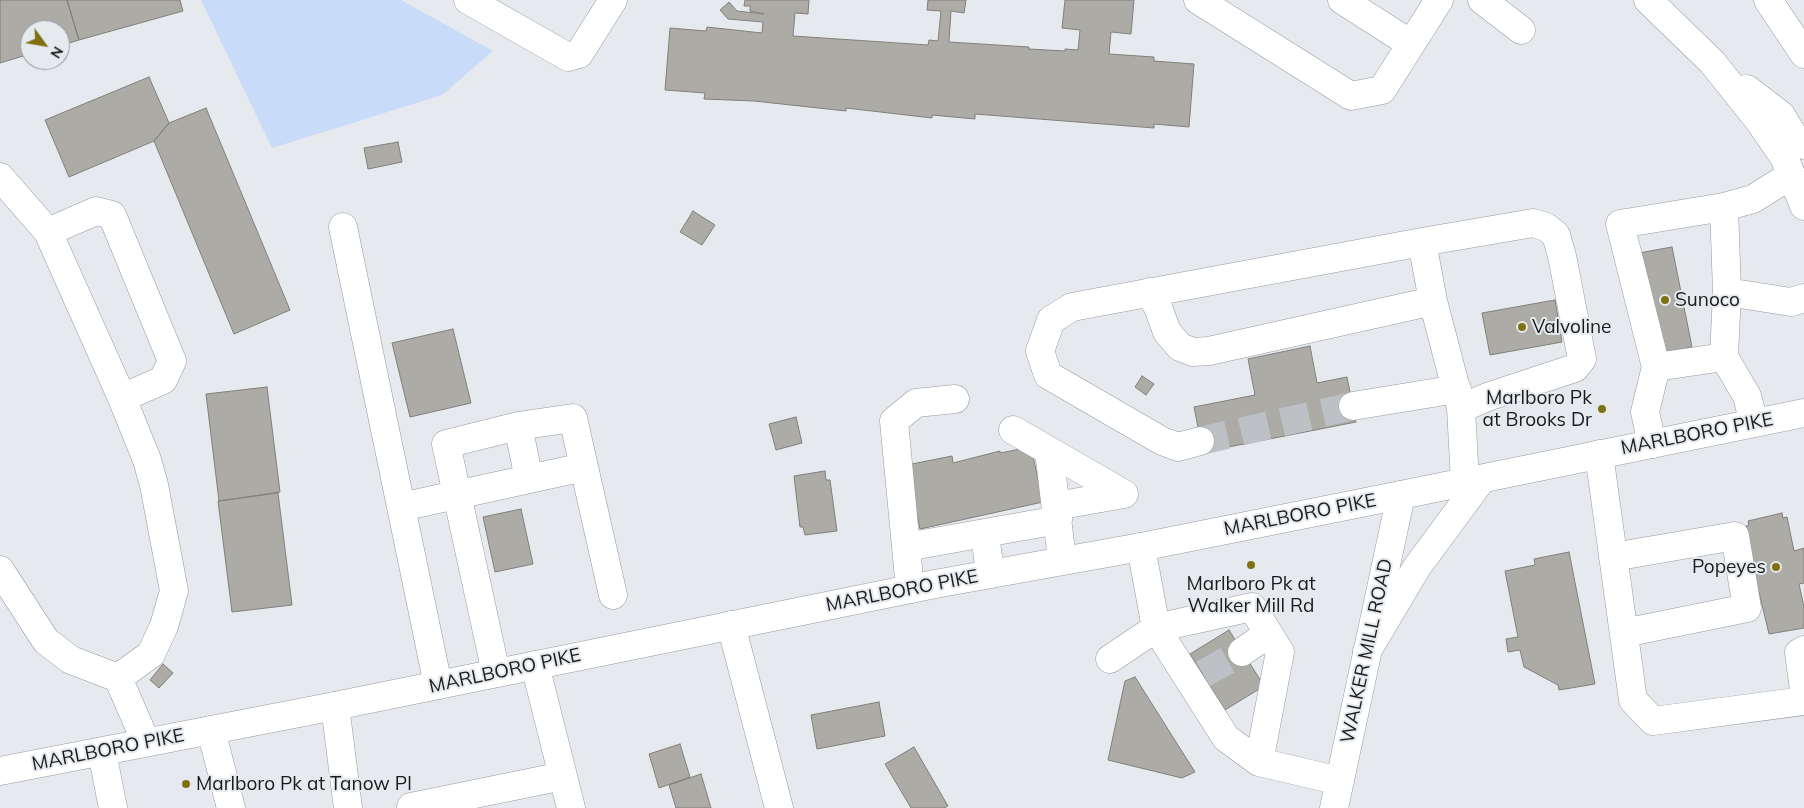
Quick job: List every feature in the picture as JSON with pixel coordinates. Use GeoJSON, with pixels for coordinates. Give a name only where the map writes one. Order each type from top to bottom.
{"type":"FeatureCollection","features":[{"type":"Feature","properties":{"kind":"main road"},"geometry":{"type":"LineString","coordinates":[[468,0],[568,57],[579,54],[613,0]]}},
{"type":"Feature","properties":{"kind":"main road"},"geometry":{"type":"LineString","coordinates":[[1198,0],[1351,96],[1382,90],[1439,0]]}},
{"type":"Feature","properties":{"kind":"main road"},"geometry":{"type":"LineString","coordinates":[[1342,0],[1411,44]]}},
{"type":"Feature","properties":{"kind":"main road"},"geometry":{"type":"LineString","coordinates":[[1482,0],[1521,30]]}},
{"type":"Feature","properties":{"kind":"main road"},"geometry":{"type":"LineString","coordinates":[[1648,0],[1712,62],[1781,115],[1798,144],[1804,145]]}},
{"type":"Feature","properties":{"kind":"main road"},"geometry":{"type":"LineString","coordinates":[[1768,0],[1804,54]]}},
{"type":"Feature","properties":{"kind":"main road"},"geometry":{"type":"LineString","coordinates":[[1712,62],[1760,122],[1784,157],[1804,206]]}},
{"type":"Feature","properties":{"kind":"main road"},"geometry":{"type":"LineString","coordinates":[[1652,444],[1645,412],[1656,367],[1620,224],[1724,207],[1754,199],[1791,175]]}},
{"type":"Feature","properties":{"kind":"main road"},"geometry":{"type":"LineString","coordinates":[[0,177],[48,232],[122,398],[147,460],[154,485],[174,590],[164,626],[151,654],[118,678]]}},
{"type":"Feature","properties":{"kind":"main road"},"geometry":{"type":"LineString","coordinates":[[1724,207],[1727,292],[1724,357],[1747,396],[1754,423]]}},
{"type":"Feature","properties":{"kind":"main road"},"geometry":{"type":"LineString","coordinates":[[48,232],[96,212],[112,215],[172,361],[163,380],[122,398]]}},
{"type":"Feature","properties":{"kind":"main road"},"geometry":{"type":"LineString","coordinates":[[1200,441],[1178,447],[1162,441],[1048,376],[1040,352],[1051,320],[1072,307],[1533,223],[1546,227],[1556,234],[1582,358],[1575,368],[1490,396],[1353,406]]}},
{"type":"Feature","properties":{"kind":"main road"},"geometry":{"type":"LineString","coordinates":[[343,227],[438,685]]}},
{"type":"Feature","properties":{"kind":"main road"},"geometry":{"type":"LineString","coordinates":[[1367,651],[1417,567],[1474,480],[1459,399],[1433,300],[1422,242]]}},
{"type":"Feature","properties":{"kind":"main road"},"geometry":{"type":"LineString","coordinates":[[1149,292],[1158,307],[1167,332],[1180,347],[1192,352],[1209,351],[1433,300]]}},
{"type":"Feature","properties":{"kind":"main road"},"geometry":{"type":"LineString","coordinates":[[1727,292],[1791,302],[1804,298]]}},
{"type":"Feature","properties":{"kind":"main road"},"geometry":{"type":"LineString","coordinates":[[1656,367],[1724,357]]}},
{"type":"Feature","properties":{"kind":"main road"},"geometry":{"type":"LineString","coordinates":[[910,589],[894,421],[916,403],[955,399]]}},
{"type":"Feature","properties":{"kind":"main road","name":"MARLBORO PIKE"},"geometry":{"type":"LineString","coordinates":[[0,770],[336,706],[910,589],[1141,547],[1804,413]]}},
{"type":"Feature","properties":{"kind":"main road"},"geometry":{"type":"LineString","coordinates":[[496,673],[446,444],[518,426],[572,418],[613,595]]}},
{"type":"Feature","properties":{"kind":"main road"},"geometry":{"type":"LineString","coordinates":[[518,426],[529,479]]}},
{"type":"Feature","properties":{"kind":"main road"},"geometry":{"type":"LineString","coordinates":[[906,547],[985,534],[1124,494],[1013,430]]}},
{"type":"Feature","properties":{"kind":"main road"},"geometry":{"type":"LineString","coordinates":[[1049,451],[1062,560]]}},
{"type":"Feature","properties":{"kind":"main road"},"geometry":{"type":"LineString","coordinates":[[1598,454],[1633,700],[1653,720],[1804,701]]}},
{"type":"Feature","properties":{"kind":"main road"},"geometry":{"type":"LineString","coordinates":[[401,507],[584,467]]}},
{"type":"Feature","properties":{"kind":"main road","name":"WALKER MILL ROAD"},"geometry":{"type":"LineString","coordinates":[[1334,808],[1401,495]]}},
{"type":"Feature","properties":{"kind":"main road"},"geometry":{"type":"LineString","coordinates":[[985,534],[990,574]]}},
{"type":"Feature","properties":{"kind":"main road"},"geometry":{"type":"LineString","coordinates":[[1613,557],[1735,536],[1747,608],[1624,633]]}},
{"type":"Feature","properties":{"kind":"main road"},"geometry":{"type":"LineString","coordinates":[[1141,547],[1156,628],[1196,678],[1226,738],[1259,762],[1340,781]]}},
{"type":"Feature","properties":{"kind":"main road"},"geometry":{"type":"LineString","coordinates":[[0,570],[46,641],[71,660],[118,678],[146,742]]}},
{"type":"Feature","properties":{"kind":"main road"},"geometry":{"type":"LineString","coordinates":[[1110,659],[1156,628],[1252,607],[1280,652],[1259,762]]}},
{"type":"Feature","properties":{"kind":"main road"},"geometry":{"type":"LineString","coordinates":[[731,625],[779,808]]}},
{"type":"Feature","properties":{"kind":"main road"},"geometry":{"type":"LineString","coordinates":[[1242,652],[1268,634]]}},
{"type":"Feature","properties":{"kind":"main road"},"geometry":{"type":"LineString","coordinates":[[1804,650],[1800,653],[1800,659],[1804,690]]}},
{"type":"Feature","properties":{"kind":"main road"},"geometry":{"type":"LineString","coordinates":[[535,665],[571,808]]}},
{"type":"Feature","properties":{"kind":"main road"},"geometry":{"type":"LineString","coordinates":[[336,706],[348,808]]}},
{"type":"Feature","properties":{"kind":"main road"},"geometry":{"type":"LineString","coordinates":[[211,730],[232,808]]}},
{"type":"Feature","properties":{"kind":"main road"},"geometry":{"type":"LineString","coordinates":[[102,752],[113,808]]}},
{"type":"Feature","properties":{"kind":"main road"},"geometry":{"type":"LineString","coordinates":[[411,806],[563,776]]}},
{"type":"Feature","properties":{"kind":"shaded area"},"geometry":{"type":"Polygon","coordinates":[[[201,0],[401,0],[493,51],[442,95],[272,148],[201,0]]]}},
{"type":"Feature","properties":{"kind":"building"},"geometry":{"type":"Polygon","coordinates":[[[0,0],[67,0],[79,40],[70,43],[70,20],[20,20],[20,57],[0,63],[0,0]]]}},
{"type":"Feature","properties":{"kind":"building"},"geometry":{"type":"Polygon","coordinates":[[[67,0],[180,0],[183,11],[79,40],[67,0]]]}},
{"type":"Feature","properties":{"kind":"building"},"geometry":{"type":"Polygon","coordinates":[[[745,0],[809,0],[808,14],[795,13],[793,36],[928,45],[929,40],[938,41],[941,11],[927,10],[928,0],[966,0],[964,13],[951,11],[949,42],[1065,51],[1065,49],[1078,50],[1080,30],[1062,28],[1065,0],[1134,0],[1131,34],[1111,32],[1109,54],[1154,57],[1154,61],[1194,64],[1189,127],[1154,124],[1154,128],[975,114],[975,119],[932,115],[932,118],[846,108],[846,111],[754,101],[704,99],[705,93],[665,90],[670,28],[706,31],[707,27],[762,33],[763,22],[728,19],[720,10],[729,2],[737,11],[764,14],[750,11],[750,6],[744,6],[745,0]]]}},
{"type":"Feature","properties":{"kind":"building"},"geometry":{"type":"Polygon","coordinates":[[[149,77],[169,123],[154,141],[69,177],[45,120],[149,77]]]}},
{"type":"Feature","properties":{"kind":"building"},"geometry":{"type":"Polygon","coordinates":[[[206,108],[290,310],[234,334],[154,141],[169,123],[206,108]]]}},
{"type":"Feature","properties":{"kind":"building"},"geometry":{"type":"Polygon","coordinates":[[[398,142],[402,162],[368,169],[364,148],[398,142]]]}},
{"type":"Feature","properties":{"kind":"building"},"geometry":{"type":"Polygon","coordinates":[[[693,211],[715,225],[702,245],[680,232],[693,211]]]}},
{"type":"Feature","properties":{"kind":"building","name":"Sunoco"},"geometry":{"type":"Polygon","coordinates":[[[1672,247],[1692,347],[1658,354],[1639,253],[1672,247]]]}},
{"type":"Feature","properties":{"kind":"building","name":"Valvoline"},"geometry":{"type":"Polygon","coordinates":[[[1555,300],[1562,342],[1490,355],[1482,313],[1555,300]]]}},
{"type":"Feature","properties":{"kind":"building"},"geometry":{"type":"Polygon","coordinates":[[[453,329],[471,403],[410,417],[392,343],[453,329]]]}},
{"type":"Feature","properties":{"kind":"building"},"geometry":{"type":"Polygon","coordinates":[[[1310,346],[1317,383],[1347,377],[1356,422],[1203,452],[1194,407],[1255,395],[1248,359],[1310,346]]]}},
{"type":"Feature","properties":{"kind":"building"},"geometry":{"type":"Polygon","coordinates":[[[1142,376],[1154,384],[1146,395],[1135,387],[1142,376]]]}},
{"type":"Feature","properties":{"kind":"building"},"geometry":{"type":"Polygon","coordinates":[[[267,387],[280,492],[219,501],[206,394],[267,387]]]}},
{"type":"Feature","properties":{"kind":"building"},"geometry":{"type":"Polygon","coordinates":[[[796,417],[802,443],[776,450],[769,424],[796,417]]]}},
{"type":"Feature","properties":{"kind":"building"},"geometry":{"type":"Polygon","coordinates":[[[1031,447],[1043,502],[920,529],[907,465],[952,456],[953,463],[1000,451],[1000,453],[1031,447]]]}},
{"type":"Feature","properties":{"kind":"building"},"geometry":{"type":"Polygon","coordinates":[[[825,471],[826,480],[830,480],[837,531],[805,535],[803,527],[800,527],[794,476],[825,471]]]}},
{"type":"Feature","properties":{"kind":"building"},"geometry":{"type":"Polygon","coordinates":[[[278,493],[292,605],[232,612],[218,501],[278,493]]]}},
{"type":"Feature","properties":{"kind":"building"},"geometry":{"type":"Polygon","coordinates":[[[521,509],[533,564],[495,572],[483,517],[521,509]]]}},
{"type":"Feature","properties":{"kind":"building","name":"Popeyes"},"geometry":{"type":"Polygon","coordinates":[[[1782,513],[1783,518],[1787,517],[1794,551],[1804,548],[1804,583],[1799,584],[1804,607],[1804,628],[1769,634],[1759,592],[1754,593],[1744,527],[1749,525],[1748,521],[1782,513]]]}},
{"type":"Feature","properties":{"kind":"building"},"geometry":{"type":"Polygon","coordinates":[[[1569,552],[1595,684],[1559,690],[1558,685],[1524,667],[1520,650],[1508,652],[1506,639],[1518,637],[1505,571],[1535,565],[1534,559],[1569,552]]]}},
{"type":"Feature","properties":{"kind":"building"},"geometry":{"type":"Polygon","coordinates":[[[1229,630],[1264,686],[1225,710],[1190,654],[1229,630]]]}},
{"type":"Feature","properties":{"kind":"building"},"geometry":{"type":"Polygon","coordinates":[[[163,664],[173,673],[159,688],[150,680],[163,664]]]}},
{"type":"Feature","properties":{"kind":"building"},"geometry":{"type":"Polygon","coordinates":[[[1135,677],[1195,772],[1182,778],[1108,760],[1125,681],[1135,677]]]}},
{"type":"Feature","properties":{"kind":"building"},"geometry":{"type":"Polygon","coordinates":[[[879,702],[885,736],[817,749],[811,715],[879,702]]]}},
{"type":"Feature","properties":{"kind":"building"},"geometry":{"type":"Polygon","coordinates":[[[680,744],[690,777],[659,788],[649,754],[680,744]]]}},
{"type":"Feature","properties":{"kind":"building"},"geometry":{"type":"Polygon","coordinates":[[[914,747],[948,806],[944,808],[911,808],[885,764],[914,747]]]}},
{"type":"Feature","properties":{"kind":"building"},"geometry":{"type":"Polygon","coordinates":[[[701,774],[711,808],[676,808],[669,785],[701,774]]]}},
{"type":"Feature","properties":{"kind":"tunnel"},"geometry":{"type":"LineString","coordinates":[[1200,441],[1353,406]]}},
{"type":"Feature","properties":{"kind":"tunnel"},"geometry":{"type":"LineString","coordinates":[[1203,674],[1242,652]]}},
{"type":"Feature","properties":{"kind":"place","name":"Sunoco"},"geometry":{"type":"Point","coordinates":[1665,300]}},
{"type":"Feature","properties":{"kind":"place","name":"Valvoline"},"geometry":{"type":"Point","coordinates":[1522,327]}},
{"type":"Feature","properties":{"kind":"place","name":"Marlboro Pk at Brooks Dr"},"geometry":{"type":"Point","coordinates":[1602,409]}},
{"type":"Feature","properties":{"kind":"place","name":"Marlboro Pk at Walker Mill Rd"},"geometry":{"type":"Point","coordinates":[1251,565]}},
{"type":"Feature","properties":{"kind":"place","name":"Popeyes"},"geometry":{"type":"Point","coordinates":[1776,567]}},
{"type":"Feature","properties":{"kind":"place","name":"Marlboro Pk at Tanow Pl"},"geometry":{"type":"Point","coordinates":[186,784]}}]}
